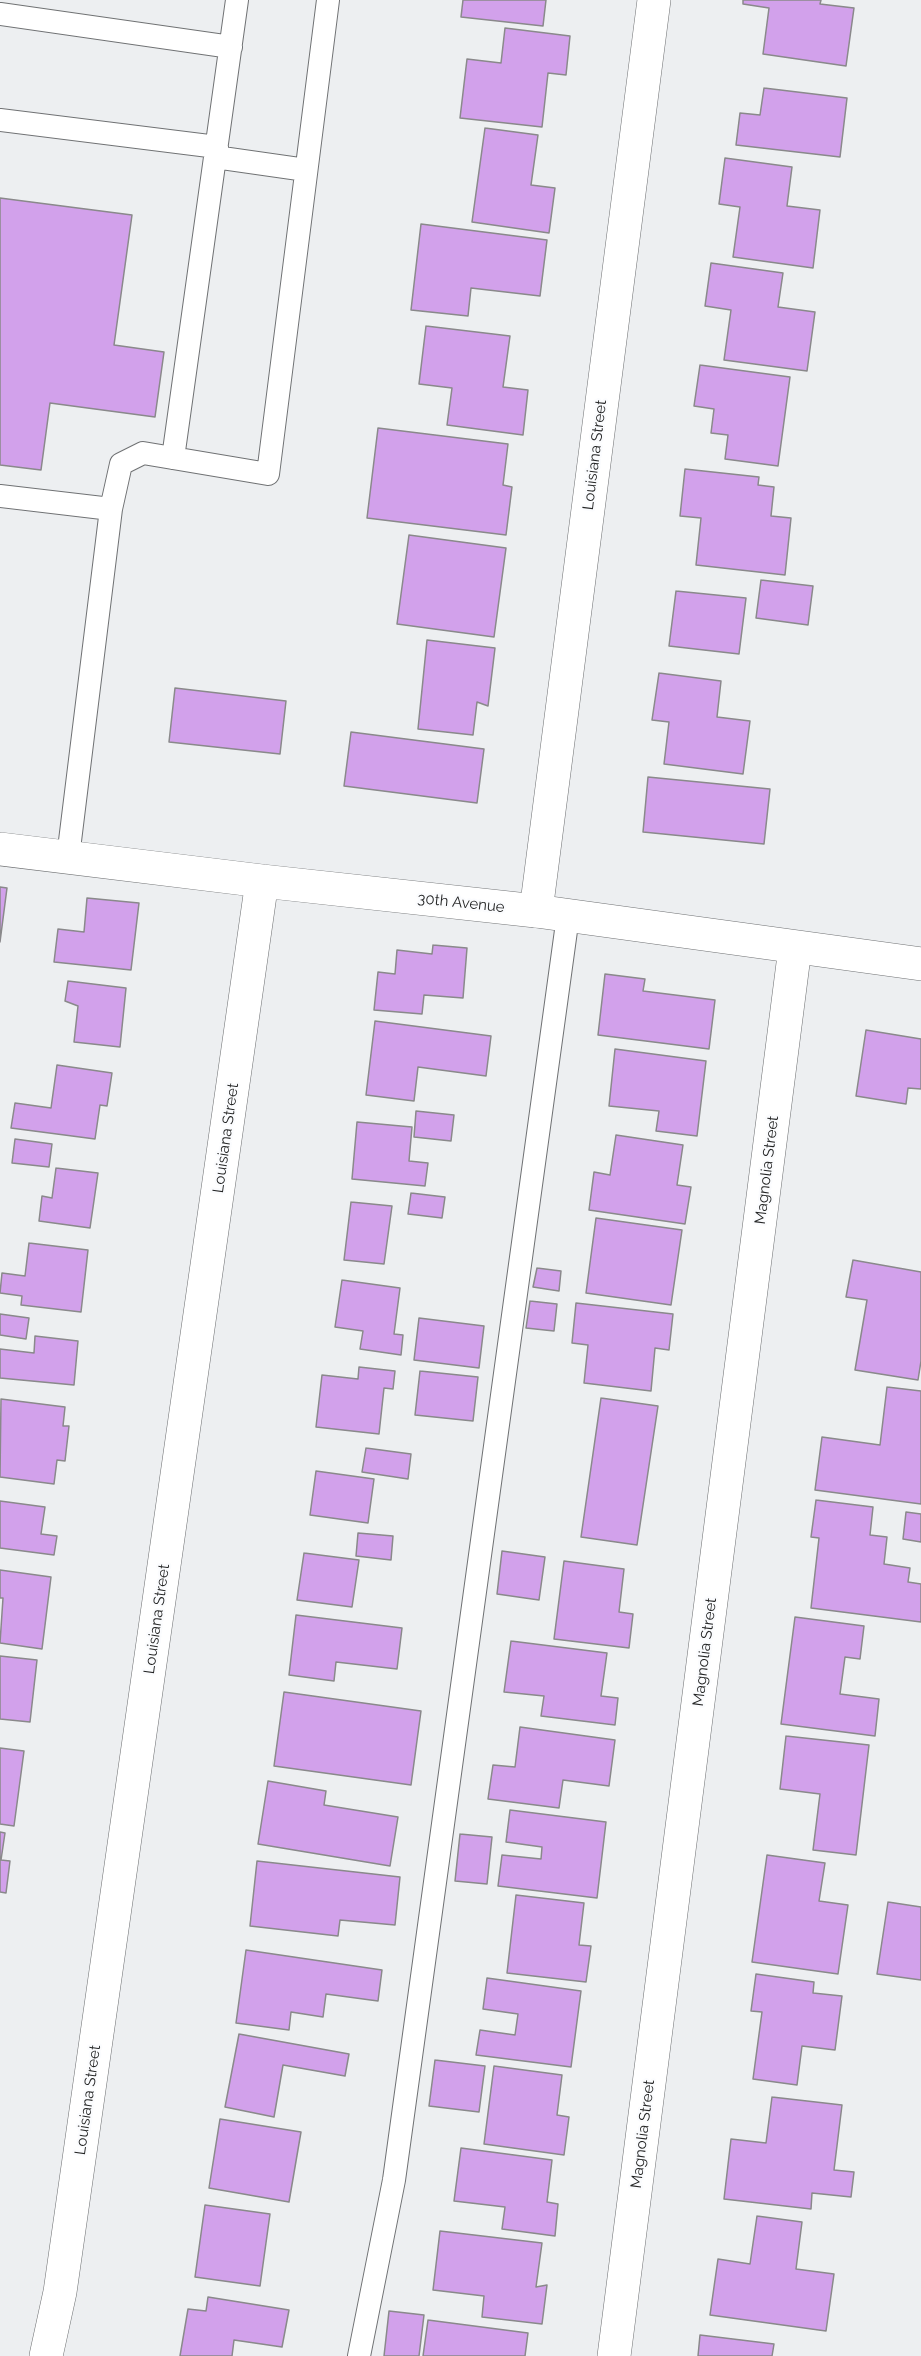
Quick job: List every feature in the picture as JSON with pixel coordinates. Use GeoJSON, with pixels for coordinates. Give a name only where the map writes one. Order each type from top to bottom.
{"type":"FeatureCollection","features":[{"type":"Feature","properties":{"kind":"street","name":"Louisiana Street"},"geometry":{"type":"LineString","coordinates":[[552,913],[654,0]]}},
{"type":"Feature","properties":{"kind":"street","name":"30th Avenue"},"geometry":{"type":"LineString","coordinates":[[0,849],[552,913],[921,964]]}},
{"type":"Feature","properties":{"kind":"street","name":"Louisiana Street"},"geometry":{"type":"LineString","coordinates":[[46,2356],[60,2292],[262,881]]}},
{"type":"Feature","properties":{"kind":"street","name":"Magnolia Street"},"geometry":{"type":"LineString","coordinates":[[614,2356],[795,948]]}},
{"type":"Feature","properties":{"kind":"lane"},"geometry":{"type":"LineString","coordinates":[[173,458],[237,0]]}},
{"type":"Feature","properties":{"kind":"lane"},"geometry":{"type":"LineString","coordinates":[[68,857],[111,508],[121,464],[143,453],[268,474],[328,0]]}},
{"type":"Feature","properties":{"kind":"lane"},"geometry":{"type":"LineString","coordinates":[[0,14],[231,46]]}},
{"type":"Feature","properties":{"kind":"lane"},"geometry":{"type":"LineString","coordinates":[[0,120],[216,152],[306,170]]}},
{"type":"Feature","properties":{"kind":"lane"},"geometry":{"type":"LineString","coordinates":[[0,496],[111,508]]}},
{"type":"Feature","properties":{"kind":"lane"},"geometry":{"type":"LineString","coordinates":[[359,2356],[394,2180],[552,913]]}},
{"type":"Feature","properties":{"kind":"building"},"geometry":{"type":"Polygon","coordinates":[[[463,0],[546,0],[543,26],[461,17],[463,0]]]}},
{"type":"Feature","properties":{"kind":"building"},"geometry":{"type":"Polygon","coordinates":[[[743,0],[821,0],[820,4],[854,8],[846,66],[763,54],[769,8],[743,4],[743,0]]]}},
{"type":"Feature","properties":{"kind":"building"},"geometry":{"type":"Polygon","coordinates":[[[505,28],[570,36],[566,75],[548,73],[542,127],[460,118],[467,59],[501,63],[505,28]]]}},
{"type":"Feature","properties":{"kind":"building"},"geometry":{"type":"Polygon","coordinates":[[[764,88],[847,98],[840,157],[736,145],[740,113],[760,115],[764,88]]]}},
{"type":"Feature","properties":{"kind":"building"},"geometry":{"type":"Polygon","coordinates":[[[485,128],[538,135],[531,185],[555,188],[549,233],[472,222],[485,128]]]}},
{"type":"Feature","properties":{"kind":"building"},"geometry":{"type":"Polygon","coordinates":[[[725,158],[792,167],[787,206],[820,210],[813,268],[733,257],[740,207],[719,204],[725,158]]]}},
{"type":"Feature","properties":{"kind":"building"},"geometry":{"type":"Polygon","coordinates":[[[0,198],[132,215],[114,345],[164,352],[155,417],[50,403],[41,470],[0,465],[0,198]]]}},
{"type":"Feature","properties":{"kind":"building"},"geometry":{"type":"Polygon","coordinates":[[[421,224],[547,240],[540,296],[471,288],[468,316],[411,310],[421,224]]]}},
{"type":"Feature","properties":{"kind":"building"},"geometry":{"type":"Polygon","coordinates":[[[711,263],[783,273],[778,307],[815,312],[807,371],[724,360],[731,310],[705,306],[711,263]]]}},
{"type":"Feature","properties":{"kind":"building"},"geometry":{"type":"Polygon","coordinates":[[[426,326],[510,336],[503,387],[528,390],[523,435],[447,425],[452,388],[419,384],[426,326]]]}},
{"type":"Feature","properties":{"kind":"building"},"geometry":{"type":"Polygon","coordinates":[[[700,365],[790,377],[778,466],[725,459],[728,435],[711,433],[714,409],[694,406],[700,365]]]}},
{"type":"Feature","properties":{"kind":"building"},"geometry":{"type":"Polygon","coordinates":[[[378,428],[508,444],[503,485],[512,487],[506,535],[367,518],[378,428]]]}},
{"type":"Feature","properties":{"kind":"building"},"geometry":{"type":"Polygon","coordinates":[[[685,469],[759,477],[758,485],[774,487],[771,516],[791,518],[785,575],[696,565],[701,518],[680,516],[685,469]]]}},
{"type":"Feature","properties":{"kind":"building"},"geometry":{"type":"Polygon","coordinates":[[[409,535],[506,548],[494,637],[397,624],[409,535]]]}},
{"type":"Feature","properties":{"kind":"building"},"geometry":{"type":"Polygon","coordinates":[[[761,580],[813,586],[808,625],[756,618],[761,580]]]}},
{"type":"Feature","properties":{"kind":"building"},"geometry":{"type":"Polygon","coordinates":[[[676,591],[746,598],[739,654],[669,646],[676,591]]]}},
{"type":"Feature","properties":{"kind":"building"},"geometry":{"type":"Polygon","coordinates":[[[427,640],[495,648],[488,706],[477,702],[473,735],[418,729],[427,640]]]}},
{"type":"Feature","properties":{"kind":"building"},"geometry":{"type":"Polygon","coordinates":[[[659,673],[721,681],[717,717],[750,721],[743,774],[664,764],[669,722],[652,720],[659,673]]]}},
{"type":"Feature","properties":{"kind":"building"},"geometry":{"type":"Polygon","coordinates":[[[175,688],[286,701],[280,754],[169,742],[175,688]]]}},
{"type":"Feature","properties":{"kind":"building"},"geometry":{"type":"Polygon","coordinates":[[[351,732],[484,749],[477,803],[344,786],[351,732]]]}},
{"type":"Feature","properties":{"kind":"building"},"geometry":{"type":"Polygon","coordinates":[[[648,777],[770,789],[764,844],[643,832],[648,777]]]}},
{"type":"Feature","properties":{"kind":"building"},"geometry":{"type":"Polygon","coordinates":[[[0,887],[7,888],[0,942],[0,887]]]}},
{"type":"Feature","properties":{"kind":"building"},"geometry":{"type":"Polygon","coordinates":[[[87,898],[139,903],[131,970],[54,962],[58,929],[84,932],[87,898]]]}},
{"type":"Feature","properties":{"kind":"building"},"geometry":{"type":"Polygon","coordinates":[[[433,945],[467,948],[463,998],[424,995],[422,1014],[374,1010],[378,972],[395,974],[397,950],[432,954],[433,945]]]}},
{"type":"Feature","properties":{"kind":"building"},"geometry":{"type":"Polygon","coordinates":[[[605,974],[645,979],[643,991],[715,1000],[709,1049],[598,1035],[605,974]]]}},
{"type":"Feature","properties":{"kind":"building"},"geometry":{"type":"Polygon","coordinates":[[[68,981],[126,988],[120,1047],[74,1042],[78,1006],[65,1001],[68,981]]]}},
{"type":"Feature","properties":{"kind":"building"},"geometry":{"type":"Polygon","coordinates":[[[375,1021],[491,1036],[486,1076],[418,1067],[414,1101],[366,1095],[375,1021]]]}},
{"type":"Feature","properties":{"kind":"building"},"geometry":{"type":"Polygon","coordinates":[[[866,1030],[921,1039],[921,1089],[908,1088],[906,1104],[856,1096],[866,1030]]]}},
{"type":"Feature","properties":{"kind":"building"},"geometry":{"type":"Polygon","coordinates":[[[615,1049],[706,1061],[697,1136],[656,1131],[659,1111],[609,1106],[615,1049]]]}},
{"type":"Feature","properties":{"kind":"building"},"geometry":{"type":"Polygon","coordinates":[[[57,1065],[112,1073],[107,1106],[100,1105],[95,1139],[11,1128],[15,1103],[51,1108],[57,1065]]]}},
{"type":"Feature","properties":{"kind":"building"},"geometry":{"type":"Polygon","coordinates":[[[416,1111],[454,1115],[451,1141],[414,1137],[416,1111]]]}},
{"type":"Feature","properties":{"kind":"building"},"geometry":{"type":"Polygon","coordinates":[[[357,1122],[412,1127],[409,1161],[428,1163],[425,1186],[352,1179],[357,1122]]]}},
{"type":"Feature","properties":{"kind":"building"},"geometry":{"type":"Polygon","coordinates":[[[616,1135],[683,1145],[677,1185],[691,1187],[685,1224],[589,1210],[594,1172],[610,1175],[616,1135]]]}},
{"type":"Feature","properties":{"kind":"building"},"geometry":{"type":"Polygon","coordinates":[[[15,1139],[52,1144],[49,1167],[12,1163],[15,1139]]]}},
{"type":"Feature","properties":{"kind":"building"},"geometry":{"type":"Polygon","coordinates":[[[56,1168],[98,1173],[90,1228],[39,1221],[42,1196],[52,1198],[56,1168]]]}},
{"type":"Feature","properties":{"kind":"building"},"geometry":{"type":"Polygon","coordinates":[[[411,1193],[445,1197],[442,1218],[408,1214],[411,1193]]]}},
{"type":"Feature","properties":{"kind":"building"},"geometry":{"type":"Polygon","coordinates":[[[351,1202],[392,1206],[384,1264],[344,1260],[351,1202]]]}},
{"type":"Feature","properties":{"kind":"building"},"geometry":{"type":"Polygon","coordinates":[[[596,1218],[682,1230],[671,1305],[586,1293],[596,1218]]]}},
{"type":"Feature","properties":{"kind":"building"},"geometry":{"type":"Polygon","coordinates":[[[29,1243],[88,1250],[81,1312],[21,1305],[22,1296],[0,1293],[2,1273],[25,1276],[29,1243]]]}},
{"type":"Feature","properties":{"kind":"building"},"geometry":{"type":"Polygon","coordinates":[[[853,1260],[921,1272],[921,1361],[918,1380],[855,1370],[867,1300],[846,1297],[853,1260]]]}},
{"type":"Feature","properties":{"kind":"building"},"geometry":{"type":"Polygon","coordinates":[[[537,1268],[561,1271],[559,1291],[533,1287],[537,1268]]]}},
{"type":"Feature","properties":{"kind":"building"},"geometry":{"type":"Polygon","coordinates":[[[342,1280],[400,1288],[394,1334],[403,1335],[401,1355],[360,1349],[363,1331],[335,1327],[342,1280]]]}},
{"type":"Feature","properties":{"kind":"building"},"geometry":{"type":"Polygon","coordinates":[[[530,1301],[557,1304],[554,1331],[526,1328],[530,1301]]]}},
{"type":"Feature","properties":{"kind":"building"},"geometry":{"type":"Polygon","coordinates":[[[576,1303],[673,1314],[669,1350],[655,1348],[651,1391],[584,1383],[588,1345],[572,1343],[576,1303]]]}},
{"type":"Feature","properties":{"kind":"building"},"geometry":{"type":"Polygon","coordinates":[[[0,1314],[29,1318],[26,1339],[0,1335],[0,1314]]]}},
{"type":"Feature","properties":{"kind":"building"},"geometry":{"type":"Polygon","coordinates":[[[419,1318],[484,1326],[479,1368],[414,1360],[419,1318]]]}},
{"type":"Feature","properties":{"kind":"building"},"geometry":{"type":"Polygon","coordinates":[[[35,1336],[78,1341],[74,1385],[0,1378],[0,1349],[34,1353],[35,1336]]]}},
{"type":"Feature","properties":{"kind":"building"},"geometry":{"type":"Polygon","coordinates":[[[359,1367],[395,1371],[393,1389],[384,1388],[379,1434],[316,1427],[322,1375],[358,1379],[359,1367]]]}},
{"type":"Feature","properties":{"kind":"building"},"geometry":{"type":"Polygon","coordinates":[[[420,1371],[478,1377],[473,1421],[415,1415],[420,1371]]]}},
{"type":"Feature","properties":{"kind":"building"},"geometry":{"type":"Polygon","coordinates":[[[887,1387],[921,1391],[921,1504],[815,1490],[822,1437],[880,1445],[887,1387]]]}},
{"type":"Feature","properties":{"kind":"building"},"geometry":{"type":"Polygon","coordinates":[[[601,1398],[658,1406],[637,1545],[581,1537],[601,1398]]]}},
{"type":"Feature","properties":{"kind":"building"},"geometry":{"type":"Polygon","coordinates":[[[1,1399],[65,1407],[63,1426],[69,1426],[65,1461],[57,1460],[54,1484],[0,1477],[1,1399]]]}},
{"type":"Feature","properties":{"kind":"building"},"geometry":{"type":"Polygon","coordinates":[[[366,1448],[411,1454],[408,1479],[362,1472],[366,1448]]]}},
{"type":"Feature","properties":{"kind":"building"},"geometry":{"type":"Polygon","coordinates":[[[316,1471],[374,1479],[368,1523],[310,1515],[316,1471]]]}},
{"type":"Feature","properties":{"kind":"building"},"geometry":{"type":"Polygon","coordinates":[[[816,1500],[873,1507],[870,1535],[887,1537],[884,1564],[910,1568],[908,1582],[921,1584],[921,1622],[811,1608],[819,1538],[811,1537],[816,1500]]]}},
{"type":"Feature","properties":{"kind":"building"},"geometry":{"type":"Polygon","coordinates":[[[0,1501],[45,1507],[41,1534],[57,1536],[54,1555],[0,1548],[0,1501]]]}},
{"type":"Feature","properties":{"kind":"building"},"geometry":{"type":"Polygon","coordinates":[[[906,1512],[921,1514],[921,1542],[903,1539],[906,1512]]]}},
{"type":"Feature","properties":{"kind":"building"},"geometry":{"type":"Polygon","coordinates":[[[358,1533],[393,1536],[391,1560],[356,1556],[358,1533]]]}},
{"type":"Feature","properties":{"kind":"building"},"geometry":{"type":"Polygon","coordinates":[[[502,1551],[545,1557],[539,1600],[497,1594],[502,1551]]]}},
{"type":"Feature","properties":{"kind":"building"},"geometry":{"type":"Polygon","coordinates":[[[304,1553],[359,1560],[352,1607],[297,1600],[304,1553]]]}},
{"type":"Feature","properties":{"kind":"building"},"geometry":{"type":"Polygon","coordinates":[[[564,1561],[624,1569],[619,1612],[633,1614],[629,1648],[554,1639],[564,1561]]]}},
{"type":"Feature","properties":{"kind":"building"},"geometry":{"type":"Polygon","coordinates":[[[0,1570],[51,1577],[42,1649],[0,1643],[3,1598],[0,1598],[0,1570]]]}},
{"type":"Feature","properties":{"kind":"building"},"geometry":{"type":"Polygon","coordinates":[[[296,1615],[402,1628],[397,1669],[336,1662],[334,1681],[289,1675],[296,1615]]]}},
{"type":"Feature","properties":{"kind":"building"},"geometry":{"type":"Polygon","coordinates":[[[795,1617],[864,1626],[860,1659],[845,1657],[840,1694],[879,1699],[875,1736],[781,1724],[795,1617]]]}},
{"type":"Feature","properties":{"kind":"building"},"geometry":{"type":"Polygon","coordinates":[[[511,1641],[607,1653],[601,1696],[618,1698],[615,1725],[541,1716],[544,1696],[504,1692],[511,1641]]]}},
{"type":"Feature","properties":{"kind":"building"},"geometry":{"type":"Polygon","coordinates":[[[0,1656],[37,1660],[30,1722],[0,1719],[0,1656]]]}},
{"type":"Feature","properties":{"kind":"building"},"geometry":{"type":"Polygon","coordinates":[[[284,1692],[421,1711],[411,1785],[274,1766],[284,1692]]]}},
{"type":"Feature","properties":{"kind":"building"},"geometry":{"type":"Polygon","coordinates":[[[520,1727],[615,1740],[609,1786],[563,1780],[559,1808],[488,1799],[493,1765],[515,1767],[520,1727]]]}},
{"type":"Feature","properties":{"kind":"building"},"geometry":{"type":"Polygon","coordinates":[[[786,1736],[869,1745],[856,1855],[813,1850],[820,1794],[780,1789],[786,1736]]]}},
{"type":"Feature","properties":{"kind":"building"},"geometry":{"type":"Polygon","coordinates":[[[0,1748],[24,1751],[14,1826],[0,1824],[0,1748]]]}},
{"type":"Feature","properties":{"kind":"building"},"geometry":{"type":"Polygon","coordinates":[[[268,1781],[326,1791],[324,1805],[398,1817],[390,1866],[258,1844],[268,1781]]]}},
{"type":"Feature","properties":{"kind":"building"},"geometry":{"type":"Polygon","coordinates":[[[510,1810],[606,1822],[597,1898],[498,1886],[502,1855],[541,1859],[542,1847],[506,1842],[510,1810]]]}},
{"type":"Feature","properties":{"kind":"building"},"geometry":{"type":"Polygon","coordinates":[[[0,1832],[5,1833],[1,1860],[10,1861],[6,1893],[0,1892],[0,1832]]]}},
{"type":"Feature","properties":{"kind":"building"},"geometry":{"type":"Polygon","coordinates":[[[460,1834],[492,1837],[487,1884],[455,1881],[460,1834]]]}},
{"type":"Feature","properties":{"kind":"building"},"geometry":{"type":"Polygon","coordinates":[[[767,1855],[825,1863],[819,1901],[848,1905],[838,1974],[752,1962],[767,1855]]]}},
{"type":"Feature","properties":{"kind":"building"},"geometry":{"type":"Polygon","coordinates":[[[257,1861],[400,1877],[395,1925],[340,1920],[338,1936],[250,1926],[257,1861]]]}},
{"type":"Feature","properties":{"kind":"building"},"geometry":{"type":"Polygon","coordinates":[[[516,1895],[584,1903],[579,1945],[591,1946],[586,1982],[507,1973],[516,1895]]]}},
{"type":"Feature","properties":{"kind":"building"},"geometry":{"type":"Polygon","coordinates":[[[888,1902],[921,1907],[921,1980],[877,1974],[888,1902]]]}},
{"type":"Feature","properties":{"kind":"building"},"geometry":{"type":"Polygon","coordinates":[[[246,1950],[382,1970],[378,2001],[326,1994],[323,2017],[291,2012],[289,2030],[236,2023],[246,1950]]]}},
{"type":"Feature","properties":{"kind":"building"},"geometry":{"type":"Polygon","coordinates":[[[756,1974],[814,1982],[813,1993],[842,1996],[835,2050],[802,2046],[797,2085],[753,2079],[762,2012],[751,2011],[756,1974]]]}},
{"type":"Feature","properties":{"kind":"building"},"geometry":{"type":"Polygon","coordinates":[[[487,1978],[581,1991],[571,2067],[476,2055],[480,2030],[515,2035],[518,2014],[483,2009],[487,1978]]]}},
{"type":"Feature","properties":{"kind":"building"},"geometry":{"type":"Polygon","coordinates":[[[239,2034],[349,2054],[345,2076],[283,2065],[274,2117],[225,2107],[239,2034]]]}},
{"type":"Feature","properties":{"kind":"building"},"geometry":{"type":"Polygon","coordinates":[[[435,2060],[485,2066],[479,2112],[429,2106],[435,2060]]]}},
{"type":"Feature","properties":{"kind":"building"},"geometry":{"type":"Polygon","coordinates":[[[494,2066],[562,2075],[557,2115],[569,2117],[564,2155],[484,2144],[494,2066]]]}},
{"type":"Feature","properties":{"kind":"building"},"geometry":{"type":"Polygon","coordinates":[[[772,2097],[842,2105],[834,2170],[854,2172],[851,2197],[812,2193],[811,2209],[724,2199],[731,2139],[766,2143],[772,2097]]]}},
{"type":"Feature","properties":{"kind":"building"},"geometry":{"type":"Polygon","coordinates":[[[220,2119],[301,2132],[289,2202],[209,2188],[220,2119]]]}},
{"type":"Feature","properties":{"kind":"building"},"geometry":{"type":"Polygon","coordinates":[[[461,2148],[552,2160],[547,2202],[558,2204],[555,2236],[502,2229],[505,2207],[454,2201],[461,2148]]]}},
{"type":"Feature","properties":{"kind":"building"},"geometry":{"type":"Polygon","coordinates":[[[205,2205],[270,2214],[260,2286],[195,2277],[205,2205]]]}},
{"type":"Feature","properties":{"kind":"building"},"geometry":{"type":"Polygon","coordinates":[[[757,2216],[802,2222],[796,2269],[834,2274],[826,2331],[710,2315],[718,2259],[750,2264],[757,2216]]]}},
{"type":"Feature","properties":{"kind":"building"},"geometry":{"type":"Polygon","coordinates":[[[440,2231],[542,2243],[536,2287],[547,2285],[542,2324],[482,2317],[484,2296],[433,2290],[440,2231]]]}},
{"type":"Feature","properties":{"kind":"building"},"geometry":{"type":"Polygon","coordinates":[[[208,2297],[289,2310],[282,2347],[234,2340],[232,2356],[180,2356],[188,2309],[206,2311],[208,2297]]]}},
{"type":"Feature","properties":{"kind":"building"},"geometry":{"type":"Polygon","coordinates":[[[389,2311],[424,2315],[419,2356],[384,2356],[389,2311]]]}},
{"type":"Feature","properties":{"kind":"building"},"geometry":{"type":"Polygon","coordinates":[[[428,2320],[528,2333],[525,2356],[423,2356],[428,2320]]]}},
{"type":"Feature","properties":{"kind":"building"},"geometry":{"type":"Polygon","coordinates":[[[700,2335],[774,2344],[772,2356],[698,2356],[700,2335]]]}}]}
